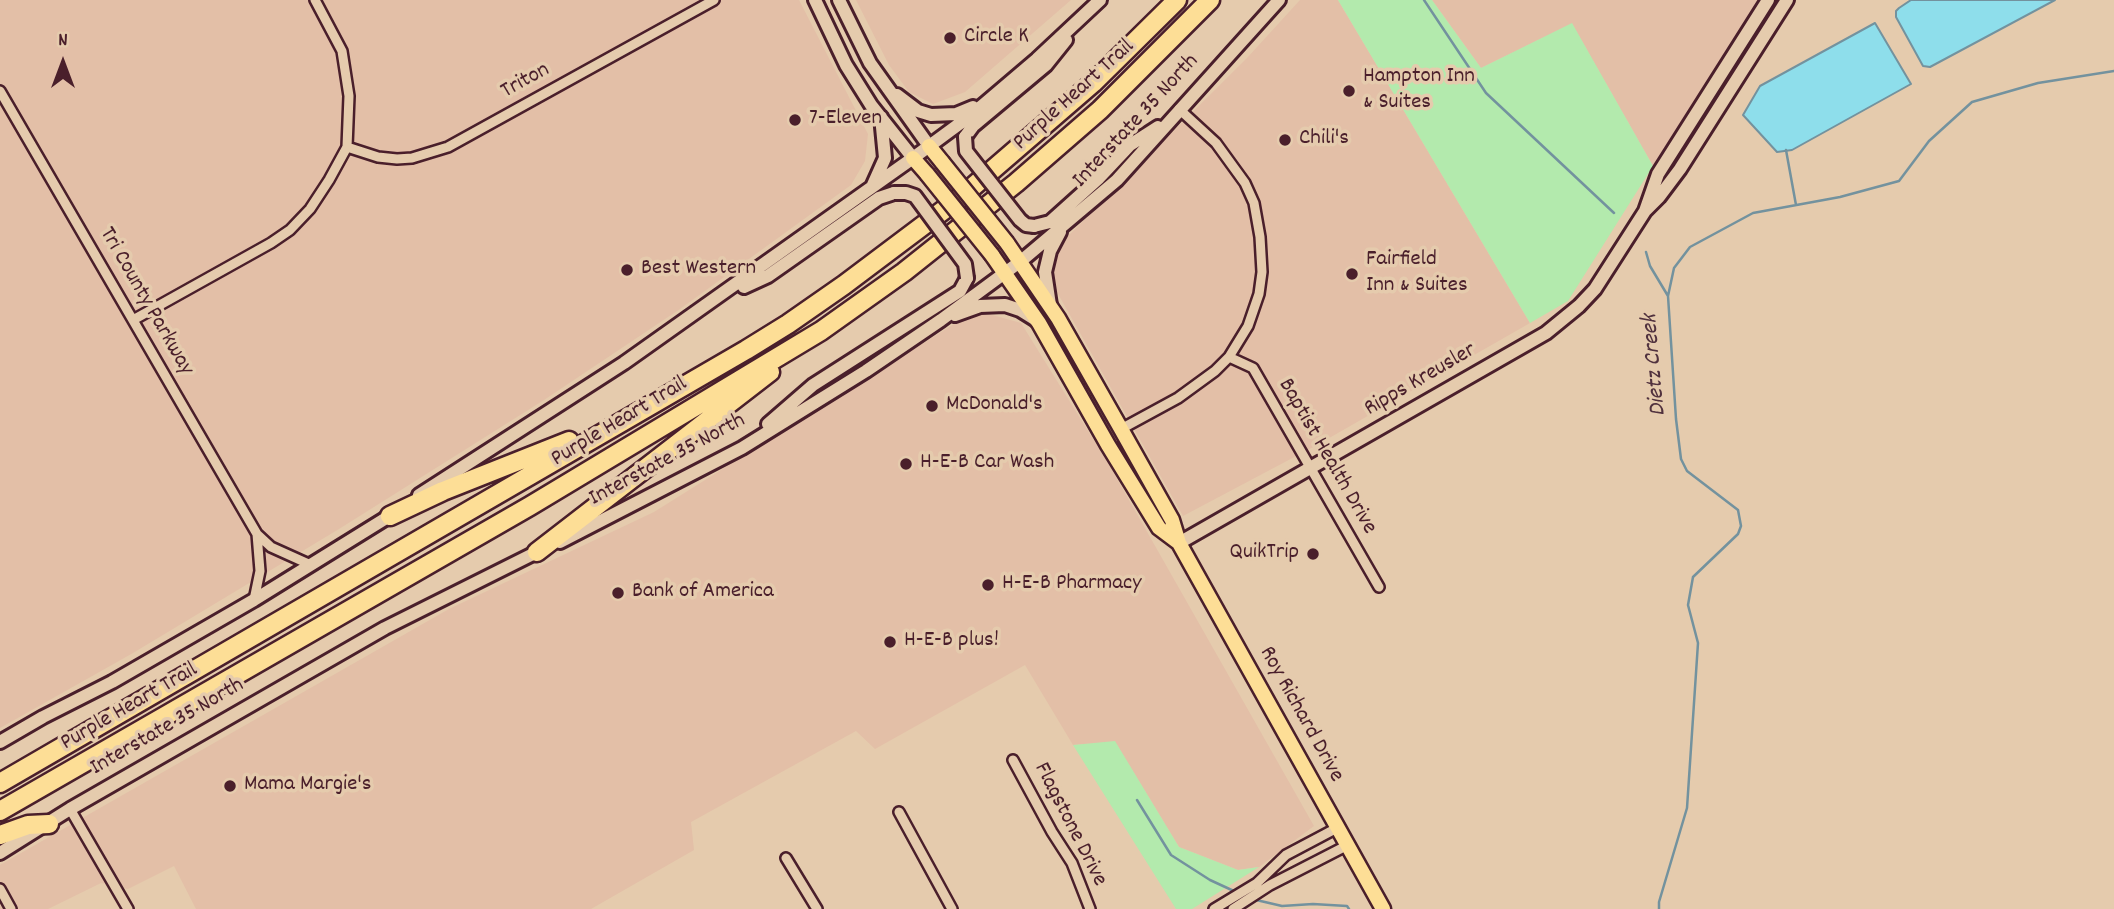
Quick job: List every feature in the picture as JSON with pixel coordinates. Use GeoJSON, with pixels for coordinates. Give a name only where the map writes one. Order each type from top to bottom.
{"type":"FeatureCollection","features":[{"type":"Feature","properties":{"kind":"highway","name":"Purple Heart Trail"},"geometry":{"type":"LineString","coordinates":[[0,783],[788,324],[961,197],[1093,83],[1177,0]]}},
{"type":"Feature","properties":{"kind":"highway","name":"Purple Heart Trail"},"geometry":{"type":"LineString","coordinates":[[0,811],[530,506],[821,331],[921,258],[1016,183],[1100,110],[1210,0]]}},
{"type":"Feature","properties":{"kind":"highway"},"geometry":{"type":"LineString","coordinates":[[537,552],[821,331]]}},
{"type":"Feature","properties":{"kind":"highway"},"geometry":{"type":"LineString","coordinates":[[390,516],[443,491],[536,456],[640,411]]}},
{"type":"Feature","properties":{"kind":"highway"},"geometry":{"type":"LineString","coordinates":[[0,835],[28,825],[49,824]]}},
{"type":"Feature","properties":{"kind":"main road"},"geometry":{"type":"LineString","coordinates":[[815,0],[846,65],[913,158]]}},
{"type":"Feature","properties":{"kind":"main road"},"geometry":{"type":"LineString","coordinates":[[839,0],[884,84],[929,146]]}},
{"type":"Feature","properties":{"kind":"main road"},"geometry":{"type":"LineString","coordinates":[[0,742],[112,682],[254,600],[390,516],[506,437],[599,380],[929,146],[1038,59],[1100,0]]}},
{"type":"Feature","properties":{"kind":"main road"},"geometry":{"type":"LineString","coordinates":[[1100,0],[1046,65],[973,126],[965,137],[966,151],[1020,220],[1026,225],[1034,226],[1050,222],[1099,178],[1130,145],[1175,114]]}},
{"type":"Feature","properties":{"kind":"main road","name":"Interstate 35 North"},"geometry":{"type":"LineString","coordinates":[[0,853],[71,809],[385,628],[742,448],[866,371],[1021,261],[1116,180],[1279,0]]}},
{"type":"Feature","properties":{"kind":"main road","name":"Ripps Kreusler"},"geometry":{"type":"LineString","coordinates":[[1645,211],[1658,174],[1768,0]]}},
{"type":"Feature","properties":{"kind":"main road","name":"Ripps Kreusler"},"geometry":{"type":"LineString","coordinates":[[1179,543],[1562,321],[1595,289],[1645,211],[1659,197],[1686,160],[1787,0]]}},
{"type":"Feature","properties":{"kind":"main road"},"geometry":{"type":"LineString","coordinates":[[884,84],[918,111],[931,115],[956,114],[988,100]]}},
{"type":"Feature","properties":{"kind":"main road"},"geometry":{"type":"LineString","coordinates":[[872,188],[885,158],[881,117]]}},
{"type":"Feature","properties":{"kind":"main road","name":"Roy Richard Drive"},"geometry":{"type":"LineString","coordinates":[[929,146],[1021,261],[1050,305],[1172,520],[1179,543],[1383,909]]}},
{"type":"Feature","properties":{"kind":"main road","name":"Roy Richard Drive"},"geometry":{"type":"LineString","coordinates":[[913,158],[1006,272],[1039,323],[1159,528],[1179,543]]}},
{"type":"Feature","properties":{"kind":"main road"},"geometry":{"type":"LineString","coordinates":[[716,299],[768,276],[879,198],[894,193],[905,192],[915,196],[965,264],[967,278],[960,291],[813,385],[742,448]]}},
{"type":"Feature","properties":{"kind":"main road"},"geometry":{"type":"LineString","coordinates":[[1050,305],[1045,281],[1046,261],[1063,227]]}},
{"type":"Feature","properties":{"kind":"main road"},"geometry":{"type":"LineString","coordinates":[[941,320],[993,304],[1020,310],[1039,323]]}},
{"type":"Feature","properties":{"kind":"street"},"geometry":{"type":"LineString","coordinates":[[133,320],[271,243],[290,230],[317,200],[346,148],[349,96],[342,51],[315,0]]}},
{"type":"Feature","properties":{"kind":"street","name":"Triton"},"geometry":{"type":"LineString","coordinates":[[346,148],[397,159],[412,158],[448,147],[714,0]]}},
{"type":"Feature","properties":{"kind":"street","name":"Tri County Parkway"},"geometry":{"type":"LineString","coordinates":[[0,90],[257,534],[271,547],[311,565]]}},
{"type":"Feature","properties":{"kind":"street"},"geometry":{"type":"LineString","coordinates":[[1121,429],[1186,393],[1215,371],[1229,357],[1248,326],[1259,294],[1262,272],[1254,203],[1238,171],[1216,143],[1175,114]]}},
{"type":"Feature","properties":{"kind":"street","name":"Baptist Health Drive"},"geometry":{"type":"LineString","coordinates":[[1229,357],[1253,368],[1380,587]]}},
{"type":"Feature","properties":{"kind":"street","name":"Tri County Parkway"},"geometry":{"type":"LineString","coordinates":[[254,600],[260,571],[257,534]]}},
{"type":"Feature","properties":{"kind":"street","name":"Flagstone Drive"},"geometry":{"type":"LineString","coordinates":[[1013,760],[1072,863],[1090,909]]}},
{"type":"Feature","properties":{"kind":"street"},"geometry":{"type":"LineString","coordinates":[[71,809],[128,909]]}},
{"type":"Feature","properties":{"kind":"street"},"geometry":{"type":"LineString","coordinates":[[899,812],[953,909]]}},
{"type":"Feature","properties":{"kind":"street"},"geometry":{"type":"LineString","coordinates":[[1229,906],[1286,855],[1336,828]]}},
{"type":"Feature","properties":{"kind":"street"},"geometry":{"type":"LineString","coordinates":[[1214,909],[1229,906],[1346,846]]}},
{"type":"Feature","properties":{"kind":"street"},"geometry":{"type":"LineString","coordinates":[[786,858],[817,909]]}},
{"type":"Feature","properties":{"kind":"street"},"geometry":{"type":"LineString","coordinates":[[0,890],[11,909]]}},
{"type":"Feature","properties":{"kind":"shaded area"},"geometry":{"type":"Polygon","coordinates":[[[0,0],[799,0],[868,134],[865,161],[851,185],[680,309],[544,400],[339,529],[133,653],[0,728],[0,0]]]}},
{"type":"Feature","properties":{"kind":"shaded area"},"geometry":{"type":"Polygon","coordinates":[[[856,0],[1071,0],[965,92],[933,104],[909,92],[889,65],[856,0]]]}},
{"type":"Feature","properties":{"kind":"shaded area"},"geometry":{"type":"Polygon","coordinates":[[[1300,0],[1338,0],[1530,323],[1317,445],[1183,516],[1053,285],[1054,264],[1065,239],[1247,58],[1300,0]]]}},
{"type":"Feature","properties":{"kind":"shaded area"},"geometry":{"type":"Polygon","coordinates":[[[1432,0],[1761,0],[1653,166],[1572,24],[1481,68],[1432,0]]]}},
{"type":"Feature","properties":{"kind":"shaded area"},"geometry":{"type":"Polygon","coordinates":[[[985,313],[1021,323],[1108,463],[1314,826],[1259,867],[1238,870],[1179,847],[1115,742],[1073,745],[1025,665],[875,749],[856,731],[691,822],[694,850],[591,909],[196,909],[174,866],[128,889],[101,883],[48,909],[0,909],[0,865],[449,609],[654,512],[954,324],[985,313]]]}},
{"type":"Feature","properties":{"kind":"green space"},"geometry":{"type":"Polygon","coordinates":[[[1338,0],[1432,0],[1481,68],[1572,23],[1653,166],[1568,301],[1530,323],[1338,0]]]}},
{"type":"Feature","properties":{"kind":"green space"},"geometry":{"type":"Polygon","coordinates":[[[1115,741],[1179,847],[1238,870],[1259,867],[1192,909],[1176,909],[1073,745],[1115,741]]]}},
{"type":"Feature","properties":{"kind":"water"},"geometry":{"type":"Polygon","coordinates":[[[1911,0],[2055,0],[1930,67],[1923,66],[1896,17],[1896,11],[1911,0]]]}},
{"type":"Feature","properties":{"kind":"water"},"geometry":{"type":"Polygon","coordinates":[[[1875,23],[1911,84],[1792,150],[1777,152],[1743,115],[1760,86],[1875,23]]]}},
{"type":"Feature","properties":{"kind":"waterway"},"geometry":{"type":"LineString","coordinates":[[1424,0],[1486,93],[1614,213]]}},
{"type":"Feature","properties":{"kind":"waterway","name":"Dietz Creek"},"geometry":{"type":"LineString","coordinates":[[1659,909],[1687,808],[1698,643],[1688,605],[1693,577],[1738,534],[1741,526],[1738,510],[1687,471],[1681,459],[1668,296],[1674,268],[1690,247],[1753,213],[1840,197],[1899,181],[1929,141],[1972,102],[2038,83],[2114,71]]}},
{"type":"Feature","properties":{"kind":"waterway"},"geometry":{"type":"LineString","coordinates":[[1786,150],[1796,205]]}},
{"type":"Feature","properties":{"kind":"waterway"},"geometry":{"type":"LineString","coordinates":[[1646,252],[1650,266],[1668,296]]}},
{"type":"Feature","properties":{"kind":"waterway"},"geometry":{"type":"LineString","coordinates":[[1137,800],[1171,855],[1210,880],[1236,892]]}},
{"type":"Feature","properties":{"kind":"waterway"},"geometry":{"type":"LineString","coordinates":[[1252,899],[1282,906],[1313,904],[1347,906],[1349,909]]}},
{"type":"Feature","properties":{"kind":"place","name":"Circle K"},"geometry":{"type":"Point","coordinates":[950,38]}},
{"type":"Feature","properties":{"kind":"place","name":"Hampton Inn & Suites"},"geometry":{"type":"Point","coordinates":[1349,91]}},
{"type":"Feature","properties":{"kind":"place","name":"7-Eleven"},"geometry":{"type":"Point","coordinates":[795,120]}},
{"type":"Feature","properties":{"kind":"place","name":"Chili's"},"geometry":{"type":"Point","coordinates":[1285,140]}},
{"type":"Feature","properties":{"kind":"place","name":"Best Western"},"geometry":{"type":"Point","coordinates":[627,270]}},
{"type":"Feature","properties":{"kind":"place","name":"Fairfield Inn & Suites"},"geometry":{"type":"Point","coordinates":[1352,274]}},
{"type":"Feature","properties":{"kind":"place","name":"McDonald's"},"geometry":{"type":"Point","coordinates":[932,406]}},
{"type":"Feature","properties":{"kind":"place","name":"H-E-B Car Wash"},"geometry":{"type":"Point","coordinates":[906,464]}},
{"type":"Feature","properties":{"kind":"place","name":"QuikTrip"},"geometry":{"type":"Point","coordinates":[1313,554]}},
{"type":"Feature","properties":{"kind":"place","name":"H-E-B Pharmacy"},"geometry":{"type":"Point","coordinates":[988,585]}},
{"type":"Feature","properties":{"kind":"place","name":"Bank of America"},"geometry":{"type":"Point","coordinates":[618,593]}},
{"type":"Feature","properties":{"kind":"place","name":"H-E-B plus!"},"geometry":{"type":"Point","coordinates":[890,642]}},
{"type":"Feature","properties":{"kind":"place","name":"Mama Margie's"},"geometry":{"type":"Point","coordinates":[230,786]}}]}
